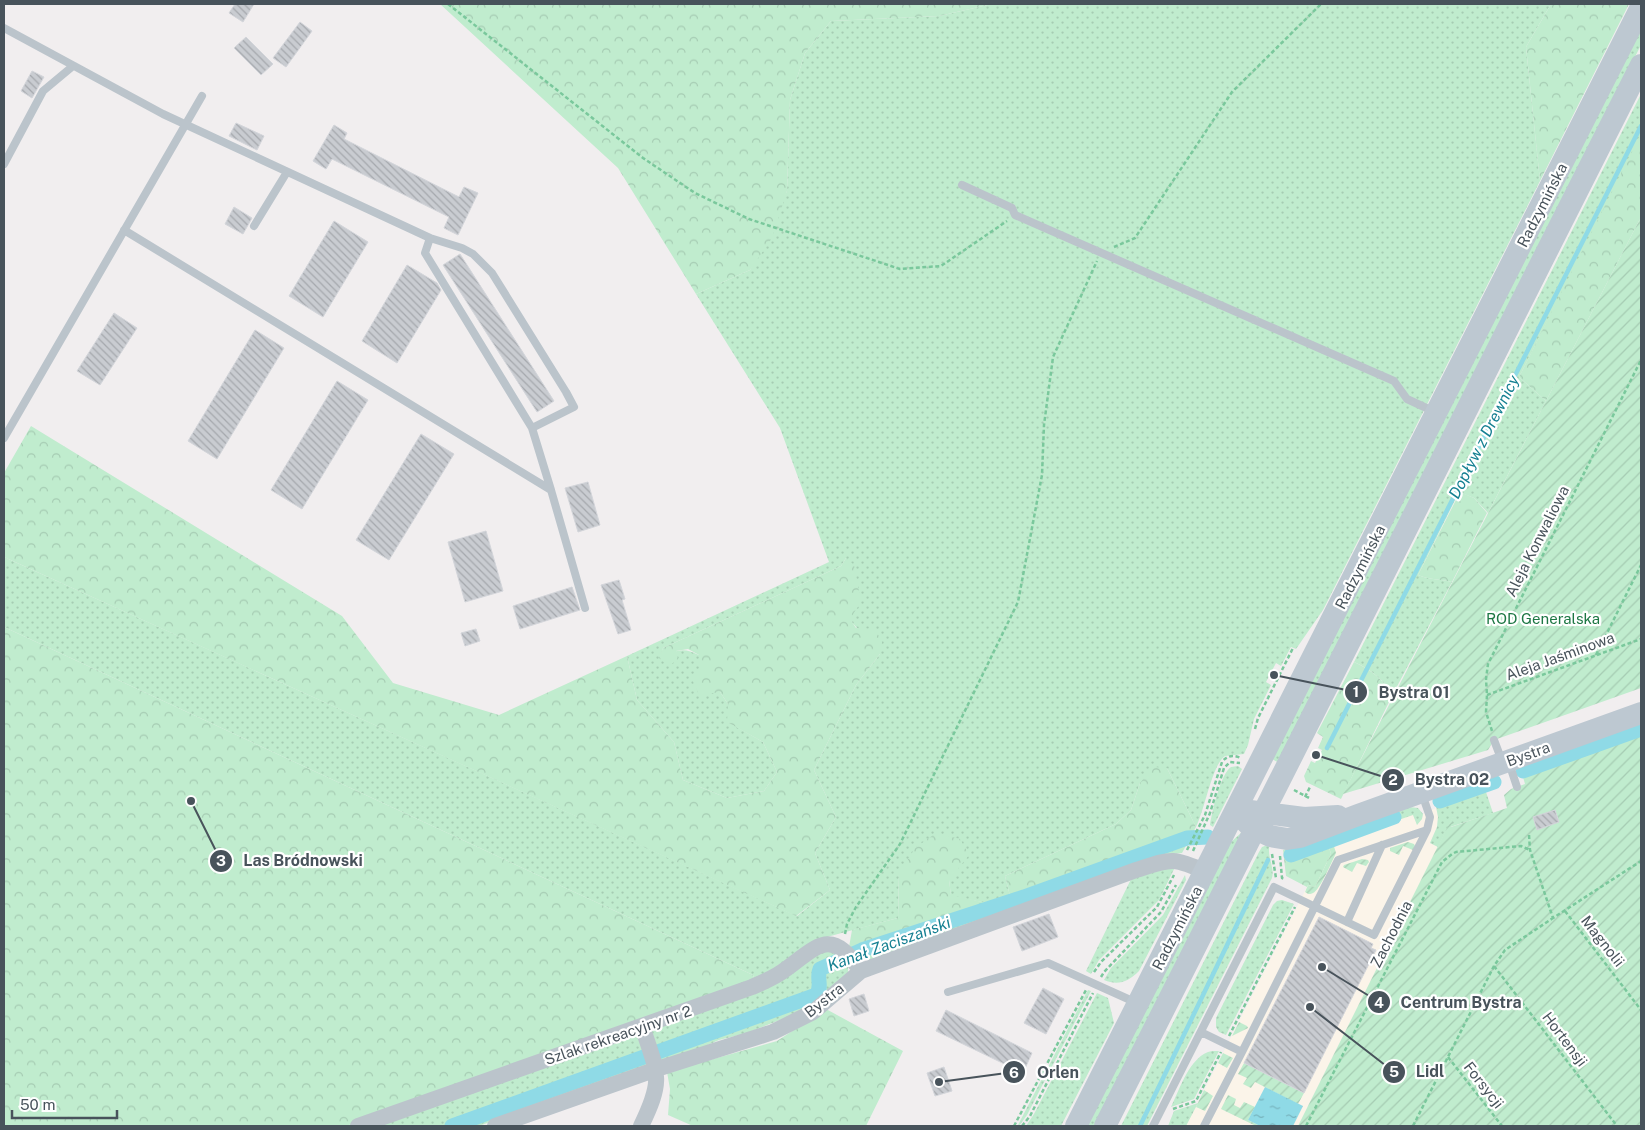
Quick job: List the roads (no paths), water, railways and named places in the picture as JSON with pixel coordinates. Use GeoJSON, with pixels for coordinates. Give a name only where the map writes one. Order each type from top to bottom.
{"type":"FeatureCollection","features":[{"type":"Feature","properties":{"kind":"main road","name":"Radzymińska"},"geometry":{"type":"LineString","coordinates":[[1076,1126],[1206,872],[1641,7]]}},
{"type":"Feature","properties":{"kind":"main road","name":"Radzymińska"},"geometry":{"type":"LineString","coordinates":[[1105,1126],[1641,65]]}},
{"type":"Feature","properties":{"kind":"main road","name":"Bystra"},"geometry":{"type":"LineString","coordinates":[[1259,821],[1274,837],[1293,838],[1306,836],[1358,815],[1641,713]]}},
{"type":"Feature","properties":{"kind":"main road"},"geometry":{"type":"LineString","coordinates":[[1278,782],[1278,798],[1285,809],[1299,809]]}},
{"type":"Feature","properties":{"kind":"main road","name":"Bystra"},"geometry":{"type":"LineString","coordinates":[[1237,810],[1247,823],[1299,809],[1316,818],[1358,815]]}},
{"type":"Feature","properties":{"kind":"street","name":"Bystra"},"geometry":{"type":"LineString","coordinates":[[495,1126],[655,1066],[773,1032],[813,1012],[850,957],[997,920],[1164,860],[1181,861],[1206,872]]}},
{"type":"Feature","properties":{"kind":"street","name":"Szlak rekreacyjny nr 2"},"geometry":{"type":"LineString","coordinates":[[358,1126],[769,980],[818,946],[830,944],[850,957]]}},
{"type":"Feature","properties":{"kind":"street"},"geometry":{"type":"LineString","coordinates":[[641,1126],[653,1102],[657,1085],[655,1066],[642,1026]]}},
{"type":"Feature","properties":{"kind":"lane"},"geometry":{"type":"LineString","coordinates":[[4,28],[140,103],[185,125],[430,238],[462,248],[473,254],[492,273],[574,407],[532,428]]}},
{"type":"Feature","properties":{"kind":"lane"},"geometry":{"type":"LineString","coordinates":[[4,164],[43,92],[74,66]]}},
{"type":"Feature","properties":{"kind":"lane"},"geometry":{"type":"LineString","coordinates":[[4,438],[202,96]]}},
{"type":"Feature","properties":{"kind":"lane"},"geometry":{"type":"LineString","coordinates":[[254,226],[287,172]]}},
{"type":"Feature","properties":{"kind":"lane"},"geometry":{"type":"LineString","coordinates":[[962,185],[1012,208],[1015,216],[1394,381],[1407,399],[1437,413]]}},
{"type":"Feature","properties":{"kind":"lane"},"geometry":{"type":"LineString","coordinates":[[124,230],[551,490]]}},
{"type":"Feature","properties":{"kind":"lane"},"geometry":{"type":"LineString","coordinates":[[430,238],[426,253],[532,428],[585,608]]}},
{"type":"Feature","properties":{"kind":"lane"},"geometry":{"type":"LineString","coordinates":[[1494,740],[1517,788]]}},
{"type":"Feature","properties":{"kind":"lane"},"geometry":{"type":"LineString","coordinates":[[1153,1126],[1274,887],[1374,935],[1426,830],[1430,817],[1421,792]]}},
{"type":"Feature","properties":{"kind":"lane"},"geometry":{"type":"LineString","coordinates":[[1204,1126],[1338,860],[1426,830]]}},
{"type":"Feature","properties":{"kind":"lane"},"geometry":{"type":"LineString","coordinates":[[1346,922],[1382,845]]}},
{"type":"Feature","properties":{"kind":"lane"},"geometry":{"type":"LineString","coordinates":[[948,992],[1048,963],[1139,1004]]}},
{"type":"Feature","properties":{"kind":"lane"},"geometry":{"type":"LineString","coordinates":[[1201,1032],[1242,1052]]}},
{"type":"Feature","properties":{"kind":"water"},"geometry":{"type":"Polygon","coordinates":[[[1265,1087],[1303,1106],[1293,1126],[1260,1126],[1248,1120],[1265,1087]]]}},
{"type":"Feature","properties":{"kind":"waterway","name":"Dopływ z Drewnicy"},"geometry":{"type":"LineString","coordinates":[[1327,748],[1641,126]]}},
{"type":"Feature","properties":{"kind":"waterway","name":"Kanał Zaciszański"},"geometry":{"type":"LineString","coordinates":[[1523,771],[1641,729]]}},
{"type":"Feature","properties":{"kind":"waterway"},"geometry":{"type":"LineString","coordinates":[[1440,801],[1494,782]]}},
{"type":"Feature","properties":{"kind":"waterway","name":"Kanał Zaciszański"},"geometry":{"type":"LineString","coordinates":[[1291,855],[1394,817]]}},
{"type":"Feature","properties":{"kind":"waterway","name":"Kanał Zaciszański"},"geometry":{"type":"LineString","coordinates":[[452,1126],[816,995],[819,989],[820,969],[862,950],[1024,897],[1187,838],[1208,837]]}},
{"type":"Feature","properties":{"kind":"waterway"},"geometry":{"type":"LineString","coordinates":[[1140,1126],[1268,860]]}},
{"type":"Feature","properties":{"kind":"place","name":"Bystra 01"},"geometry":{"type":"Point","coordinates":[1274,675]}},
{"type":"Feature","properties":{"kind":"place","name":"Bystra 02"},"geometry":{"type":"Point","coordinates":[1316,755]}},
{"type":"Feature","properties":{"kind":"place","name":"Las Bródnowski"},"geometry":{"type":"Point","coordinates":[191,801]}},
{"type":"Feature","properties":{"kind":"place","name":"Centrum Bystra"},"geometry":{"type":"Point","coordinates":[1322,967]}},
{"type":"Feature","properties":{"kind":"place","name":"Lidl"},"geometry":{"type":"Point","coordinates":[1310,1007]}},
{"type":"Feature","properties":{"kind":"place","name":"Orlen"},"geometry":{"type":"Point","coordinates":[939,1082]}},
{"type":"Feature","properties":{"kind":"park label","name":"ROD Generalska"},"geometry":{"type":"Point","coordinates":[1543,618]}}]}
